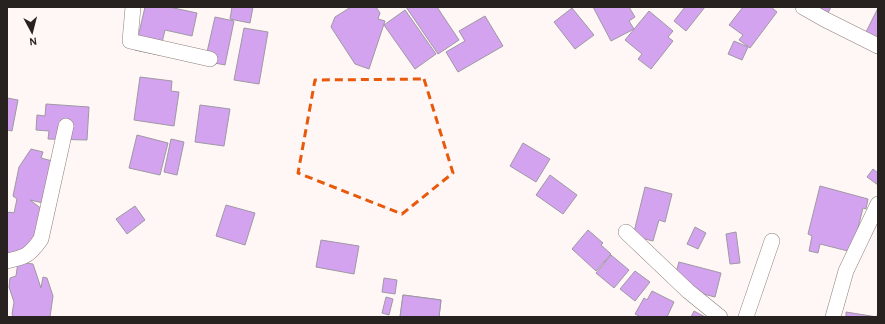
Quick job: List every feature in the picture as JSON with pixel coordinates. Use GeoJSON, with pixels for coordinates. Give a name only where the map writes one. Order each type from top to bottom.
{"type":"FeatureCollection","features":[{"type":"Feature","properties":{"kind":"street"},"geometry":{"type":"LineString","coordinates":[[133,7],[130,42],[210,58]]}},
{"type":"Feature","properties":{"kind":"street"},"geometry":{"type":"LineString","coordinates":[[803,7],[824,20],[878,46]]}},
{"type":"Feature","properties":{"kind":"street"},"geometry":{"type":"LineString","coordinates":[[7,262],[32,252],[41,239],[66,126]]}},
{"type":"Feature","properties":{"kind":"street"},"geometry":{"type":"LineString","coordinates":[[833,317],[846,271],[878,204]]}},
{"type":"Feature","properties":{"kind":"street"},"geometry":{"type":"LineString","coordinates":[[626,232],[688,291],[720,317]]}},
{"type":"Feature","properties":{"kind":"street"},"geometry":{"type":"LineString","coordinates":[[746,317],[772,241]]}},
{"type":"Feature","properties":{"kind":"highlighted area"},"geometry":{"type":"Polygon","coordinates":[[[424,79],[453,173],[402,214],[298,173],[315,80],[424,79]]]}},
{"type":"Feature","properties":{"kind":"building"},"geometry":{"type":"Polygon","coordinates":[[[145,7],[169,7],[197,13],[192,36],[165,30],[159,55],[135,50],[145,7]]]}},
{"type":"Feature","properties":{"kind":"building"},"geometry":{"type":"Polygon","coordinates":[[[232,7],[253,7],[250,23],[230,19],[232,7]]]}},
{"type":"Feature","properties":{"kind":"building"},"geometry":{"type":"Polygon","coordinates":[[[351,7],[376,7],[380,13],[378,19],[385,21],[369,69],[355,64],[331,27],[335,17],[351,7]]]}},
{"type":"Feature","properties":{"kind":"building"},"geometry":{"type":"Polygon","coordinates":[[[406,7],[437,7],[459,40],[438,54],[406,7]]]}},
{"type":"Feature","properties":{"kind":"building"},"geometry":{"type":"Polygon","coordinates":[[[593,7],[629,7],[635,17],[629,21],[634,29],[611,41],[593,7]]]}},
{"type":"Feature","properties":{"kind":"building"},"geometry":{"type":"Polygon","coordinates":[[[685,7],[705,7],[686,31],[674,21],[685,7]]]}},
{"type":"Feature","properties":{"kind":"building"},"geometry":{"type":"Polygon","coordinates":[[[743,7],[771,7],[777,12],[750,48],[739,40],[743,35],[729,25],[743,7]]]}},
{"type":"Feature","properties":{"kind":"building"},"geometry":{"type":"Polygon","coordinates":[[[807,7],[831,7],[826,17],[807,7]]]}},
{"type":"Feature","properties":{"kind":"building"},"geometry":{"type":"Polygon","coordinates":[[[572,8],[594,35],[575,49],[554,22],[572,8]]]}},
{"type":"Feature","properties":{"kind":"building"},"geometry":{"type":"Polygon","coordinates":[[[878,8],[878,46],[863,38],[878,8]]]}},
{"type":"Feature","properties":{"kind":"building"},"geometry":{"type":"Polygon","coordinates":[[[405,10],[436,54],[415,69],[384,25],[405,10]]]}},
{"type":"Feature","properties":{"kind":"building"},"geometry":{"type":"Polygon","coordinates":[[[649,11],[673,31],[668,37],[673,41],[651,69],[638,59],[642,54],[625,40],[649,11]]]}},
{"type":"Feature","properties":{"kind":"building"},"geometry":{"type":"Polygon","coordinates":[[[485,16],[503,46],[458,72],[446,52],[465,41],[459,31],[485,16]]]}},
{"type":"Feature","properties":{"kind":"building"},"geometry":{"type":"Polygon","coordinates":[[[215,17],[234,21],[225,65],[205,61],[215,17]]]}},
{"type":"Feature","properties":{"kind":"building"},"geometry":{"type":"Polygon","coordinates":[[[244,28],[268,32],[259,84],[234,80],[244,28]]]}},
{"type":"Feature","properties":{"kind":"building"},"geometry":{"type":"Polygon","coordinates":[[[734,41],[748,47],[742,60],[728,54],[734,41]]]}},
{"type":"Feature","properties":{"kind":"building"},"geometry":{"type":"Polygon","coordinates":[[[140,77],[172,81],[171,91],[179,92],[174,126],[134,120],[140,77]]]}},
{"type":"Feature","properties":{"kind":"building"},"geometry":{"type":"Polygon","coordinates":[[[7,98],[18,100],[12,131],[7,130],[7,98]]]}},
{"type":"Feature","properties":{"kind":"building"},"geometry":{"type":"Polygon","coordinates":[[[46,104],[89,107],[87,140],[48,139],[49,131],[36,130],[37,115],[45,116],[46,104]]]}},
{"type":"Feature","properties":{"kind":"building"},"geometry":{"type":"Polygon","coordinates":[[[200,105],[230,109],[224,146],[195,142],[200,105]]]}},
{"type":"Feature","properties":{"kind":"building"},"geometry":{"type":"Polygon","coordinates":[[[137,135],[168,143],[160,175],[129,168],[137,135]]]}},
{"type":"Feature","properties":{"kind":"building"},"geometry":{"type":"Polygon","coordinates":[[[171,139],[184,142],[177,175],[164,172],[171,139]]]}},
{"type":"Feature","properties":{"kind":"building"},"geometry":{"type":"Polygon","coordinates":[[[523,143],[550,159],[536,182],[510,166],[523,143]]]}},
{"type":"Feature","properties":{"kind":"building"},"geometry":{"type":"Polygon","coordinates":[[[31,149],[43,152],[41,158],[56,162],[43,203],[30,200],[42,209],[33,249],[7,256],[7,214],[9,212],[14,213],[17,199],[13,196],[19,167],[31,149]]]}},
{"type":"Feature","properties":{"kind":"building"},"geometry":{"type":"Polygon","coordinates":[[[873,169],[878,173],[878,185],[867,177],[873,169]]]}},
{"type":"Feature","properties":{"kind":"building"},"geometry":{"type":"Polygon","coordinates":[[[550,175],[577,195],[563,214],[536,195],[550,175]]]}},
{"type":"Feature","properties":{"kind":"building"},"geometry":{"type":"Polygon","coordinates":[[[820,186],[868,199],[866,209],[863,208],[852,252],[820,244],[818,253],[809,251],[812,236],[808,234],[820,186]]]}},
{"type":"Feature","properties":{"kind":"building"},"geometry":{"type":"Polygon","coordinates":[[[645,187],[672,194],[665,222],[659,220],[653,241],[633,236],[645,187]]]}},
{"type":"Feature","properties":{"kind":"building"},"geometry":{"type":"Polygon","coordinates":[[[226,205],[255,213],[245,245],[216,236],[226,205]]]}},
{"type":"Feature","properties":{"kind":"building"},"geometry":{"type":"Polygon","coordinates":[[[135,206],[145,220],[127,234],[116,219],[135,206]]]}},
{"type":"Feature","properties":{"kind":"building"},"geometry":{"type":"Polygon","coordinates":[[[695,227],[706,233],[698,249],[687,244],[695,227]]]}},
{"type":"Feature","properties":{"kind":"building"},"geometry":{"type":"Polygon","coordinates":[[[588,230],[603,243],[601,245],[611,254],[596,271],[572,249],[588,230]]]}},
{"type":"Feature","properties":{"kind":"building"},"geometry":{"type":"Polygon","coordinates":[[[736,232],[740,263],[730,264],[726,234],[736,232]]]}},
{"type":"Feature","properties":{"kind":"building"},"geometry":{"type":"Polygon","coordinates":[[[321,240],[359,246],[354,274],[316,267],[321,240]]]}},
{"type":"Feature","properties":{"kind":"building"},"geometry":{"type":"Polygon","coordinates":[[[611,255],[629,270],[614,288],[596,273],[611,255]]]}},
{"type":"Feature","properties":{"kind":"building"},"geometry":{"type":"Polygon","coordinates":[[[18,262],[33,264],[41,288],[43,277],[47,278],[53,296],[50,317],[13,317],[14,302],[9,287],[10,278],[16,276],[18,262]]]}},
{"type":"Feature","properties":{"kind":"building"},"geometry":{"type":"Polygon","coordinates":[[[679,262],[721,273],[715,297],[672,286],[679,262]]]}},
{"type":"Feature","properties":{"kind":"building"},"geometry":{"type":"Polygon","coordinates":[[[635,271],[650,282],[635,301],[620,289],[635,271]]]}},
{"type":"Feature","properties":{"kind":"building"},"geometry":{"type":"Polygon","coordinates":[[[384,278],[397,280],[395,294],[382,292],[384,278]]]}},
{"type":"Feature","properties":{"kind":"building"},"geometry":{"type":"Polygon","coordinates":[[[652,291],[674,302],[667,317],[641,317],[635,314],[644,298],[647,300],[652,291]]]}},
{"type":"Feature","properties":{"kind":"building"},"geometry":{"type":"Polygon","coordinates":[[[403,295],[441,300],[439,317],[400,317],[403,295]]]}},
{"type":"Feature","properties":{"kind":"building"},"geometry":{"type":"Polygon","coordinates":[[[403,295],[441,300],[439,317],[400,317],[403,295]]]}},
{"type":"Feature","properties":{"kind":"building"},"geometry":{"type":"Polygon","coordinates":[[[386,297],[393,299],[389,315],[382,313],[386,297]]]}},
{"type":"Feature","properties":{"kind":"building"},"geometry":{"type":"Polygon","coordinates":[[[694,311],[705,317],[691,317],[694,311]]]}},
{"type":"Feature","properties":{"kind":"building"},"geometry":{"type":"Polygon","coordinates":[[[846,312],[877,317],[846,317],[846,312]]]}}]}
